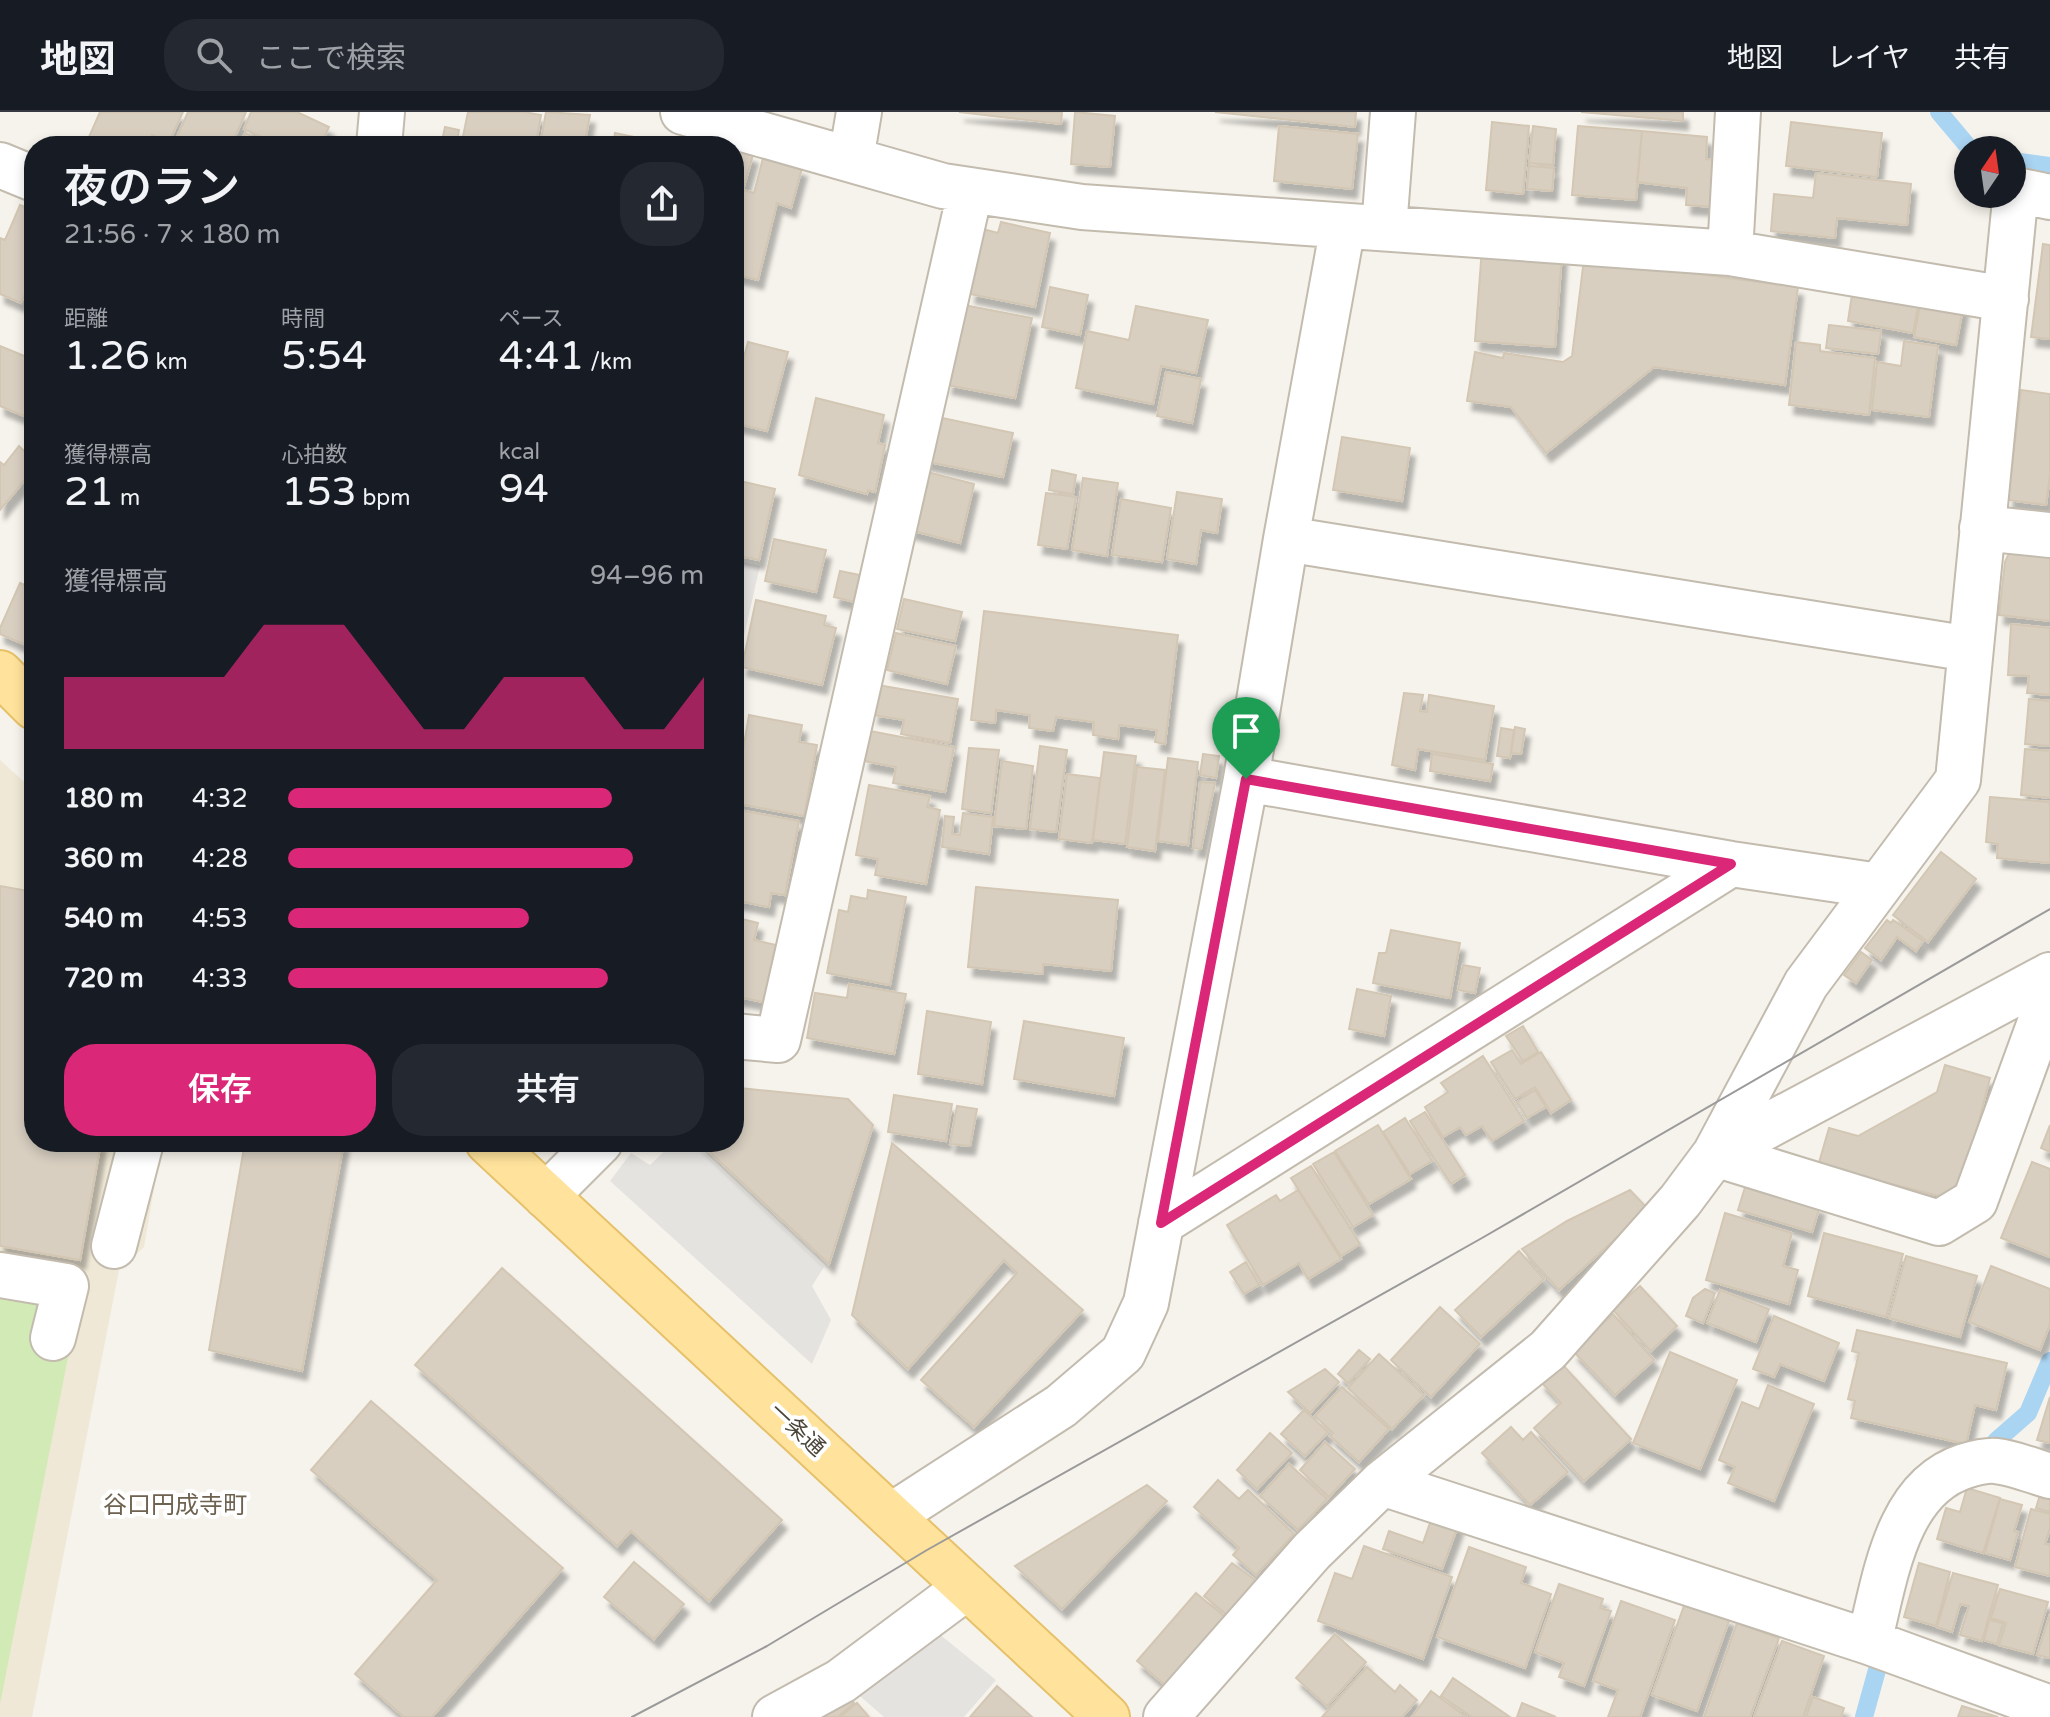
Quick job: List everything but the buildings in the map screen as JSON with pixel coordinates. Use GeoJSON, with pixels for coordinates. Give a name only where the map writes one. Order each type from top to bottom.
{"type":"FeatureCollection","features":[{"type":"Feature","properties":{"kind":"main road"},"geometry":{"type":"LineString","coordinates":[[0,673],[24,697]]}},
{"type":"Feature","properties":{"kind":"main road","name":"一条通"},"geometry":{"type":"LineString","coordinates":[[499,1152],[1107,1717]]}},
{"type":"Feature","properties":{"kind":"street"},"geometry":{"type":"LineString","coordinates":[[380,136],[382,112]]}},
{"type":"Feature","properties":{"kind":"street"},"geometry":{"type":"LineString","coordinates":[[676,136],[683,112],[970,192],[1082,207],[1730,253],[2006,299]]}},
{"type":"Feature","properties":{"kind":"street"},"geometry":{"type":"LineString","coordinates":[[851,159],[859,112]]}},
{"type":"Feature","properties":{"kind":"street"},"geometry":{"type":"LineString","coordinates":[[891,1516],[1061,1406],[1123,1353],[1146,1303],[1246,779],[1286,539],[1393,112]]}},
{"type":"Feature","properties":{"kind":"street"},"geometry":{"type":"LineString","coordinates":[[1730,253],[1738,112]]}},
{"type":"Feature","properties":{"kind":"street"},"geometry":{"type":"LineString","coordinates":[[0,165],[24,175]]}},
{"type":"Feature","properties":{"kind":"street"},"geometry":{"type":"LineString","coordinates":[[1166,1717],[1312,1551],[1382,1483],[1548,1350],[1680,1201],[1715,1154],[1806,984],[1958,780],[2016,190],[2050,197]]}},
{"type":"Feature","properties":{"kind":"street"},"geometry":{"type":"LineString","coordinates":[[744,1037],[778,1040],[970,192]]}},
{"type":"Feature","properties":{"kind":"street"},"geometry":{"type":"LineString","coordinates":[[1982,528],[2050,535]]}},
{"type":"Feature","properties":{"kind":"street"},"geometry":{"type":"LineString","coordinates":[[1286,539],[1970,649]]}},
{"type":"Feature","properties":{"kind":"street"},"geometry":{"type":"LineString","coordinates":[[1246,779],[1731,864],[1879,886]]}},
{"type":"Feature","properties":{"kind":"street"},"geometry":{"type":"LineString","coordinates":[[1161,1223],[1731,864]]}},
{"type":"Feature","properties":{"kind":"street"},"geometry":{"type":"LineString","coordinates":[[1715,1154],[2050,975]]}},
{"type":"Feature","properties":{"kind":"street"},"geometry":{"type":"LineString","coordinates":[[1715,1154],[1939,1223],[1975,1201],[2050,995]]}},
{"type":"Feature","properties":{"kind":"street"},"geometry":{"type":"LineString","coordinates":[[114,1246],[138,1152]]}},
{"type":"Feature","properties":{"kind":"street"},"geometry":{"type":"LineString","coordinates":[[546,1196],[590,1152]]}},
{"type":"Feature","properties":{"kind":"street"},"geometry":{"type":"LineString","coordinates":[[0,1275],[66,1286],[53,1338]]}},
{"type":"Feature","properties":{"kind":"street"},"geometry":{"type":"LineString","coordinates":[[1869,1642],[1893,1550],[1909,1515],[1930,1486],[1950,1471],[1974,1463],[1996,1461],[2050,1476]]}},
{"type":"Feature","properties":{"kind":"street"},"geometry":{"type":"LineString","coordinates":[[1382,1483],[1869,1642],[2050,1708]]}},
{"type":"Feature","properties":{"kind":"street"},"geometry":{"type":"LineString","coordinates":[[775,1717],[841,1681],[967,1587]]}},
{"type":"Feature","properties":{"kind":"shaded area"},"geometry":{"type":"Polygon","coordinates":[[[744,562],[760,566],[744,636],[744,562]]]}},
{"type":"Feature","properties":{"kind":"shaded area"},"geometry":{"type":"Polygon","coordinates":[[[0,760],[24,782],[24,1152],[161,1152],[144,1247],[119,1270],[32,1717],[0,1717],[0,760]]]}},
{"type":"Feature","properties":{"kind":"shaded area"},"geometry":{"type":"Polygon","coordinates":[[[664,1152],[703,1152],[824,1267],[812,1286],[831,1320],[812,1364],[610,1181],[631,1153],[650,1165],[664,1152]]]}},
{"type":"Feature","properties":{"kind":"shaded area"},"geometry":{"type":"Polygon","coordinates":[[[933,1629],[996,1680],[964,1717],[884,1717],[853,1690],[933,1629]]]}},
{"type":"Feature","properties":{"kind":"green space"},"geometry":{"type":"Polygon","coordinates":[[[0,1288],[42,1296],[69,1352],[0,1704],[0,1288]]]}},
{"type":"Feature","properties":{"kind":"waterway"},"geometry":{"type":"LineString","coordinates":[[1939,112],[1959,136]]}},
{"type":"Feature","properties":{"kind":"waterway"},"geometry":{"type":"LineString","coordinates":[[2026,163],[2050,166]]}},
{"type":"Feature","properties":{"kind":"waterway"},"geometry":{"type":"LineString","coordinates":[[1996,1441],[2028,1413],[2050,1361]]}},
{"type":"Feature","properties":{"kind":"waterway"},"geometry":{"type":"LineString","coordinates":[[1864,1717],[1877,1670]]}},
{"type":"Feature","properties":{"kind":"tram line"},"geometry":{"type":"LineString","coordinates":[[632,1717],[767,1646],[927,1550],[1482,1238],[2050,909]]}},
{"type":"Feature","properties":{"kind":"district","name":"谷口円成寺町"},"geometry":{"type":"Point","coordinates":[175,1505]}},
{"type":"Feature","properties":{"kind":"route"},"geometry":{"type":"LineString","coordinates":[[1246,779],[1537,830],[1731,864],[1161,1223],[1246,779]]}}]}
